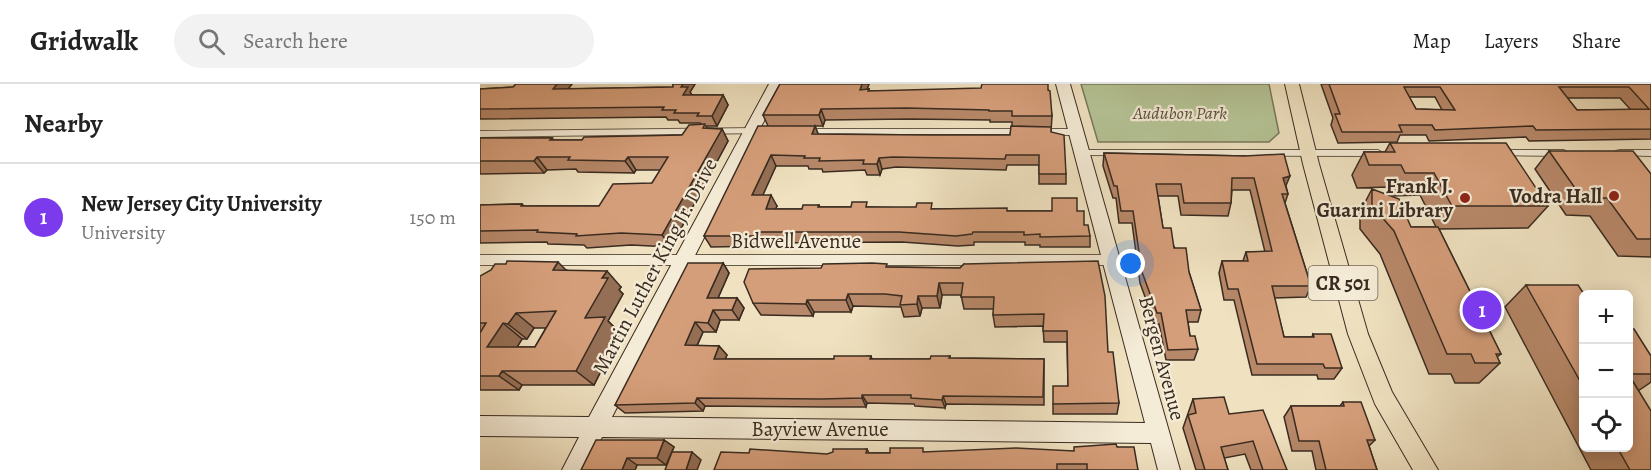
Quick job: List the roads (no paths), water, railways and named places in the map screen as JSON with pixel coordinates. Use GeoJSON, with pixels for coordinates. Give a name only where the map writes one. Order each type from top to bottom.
{"type":"FeatureCollection","features":[{"type":"Feature","properties":{"kind":"main road","name":"CR 501"},"geometry":{"type":"LineString","coordinates":[[1292,84],[1308,153],[1358,334],[1383,397],[1426,470]]}},
{"type":"Feature","properties":{"kind":"street","name":"Martin Luther King Jr. Drive"},"geometry":{"type":"LineString","coordinates":[[573,470],[683,260],[760,132],[776,84]]}},
{"type":"Feature","properties":{"kind":"street","name":"Bergen Avenue"},"geometry":{"type":"LineString","coordinates":[[1063,84],[1169,470]]}},
{"type":"Feature","properties":{"kind":"street"},"geometry":{"type":"LineString","coordinates":[[480,134],[760,132]]}},
{"type":"Feature","properties":{"kind":"street"},"geometry":{"type":"LineString","coordinates":[[791,132],[1076,132]]}},
{"type":"Feature","properties":{"kind":"street"},"geometry":{"type":"LineString","coordinates":[[1082,153],[1392,153]]}},
{"type":"Feature","properties":{"kind":"street"},"geometry":{"type":"LineString","coordinates":[[1486,153],[1581,153]]}},
{"type":"Feature","properties":{"kind":"street"},"geometry":{"type":"LineString","coordinates":[[1604,153],[1651,153]]}},
{"type":"Feature","properties":{"kind":"street","name":"Bidwell Avenue"},"geometry":{"type":"LineString","coordinates":[[480,260],[1112,260]]}},
{"type":"Feature","properties":{"kind":"street","name":"Bayview Avenue"},"geometry":{"type":"LineString","coordinates":[[480,426],[595,429],[1159,433]]}},
{"type":"Feature","properties":{"kind":"place","name":"Vodra Hall"},"geometry":{"type":"Point","coordinates":[1614,196]}},
{"type":"Feature","properties":{"kind":"place","name":"Frank J. Guarini Library"},"geometry":{"type":"Point","coordinates":[1465,198]}},
{"type":"Feature","properties":{"kind":"place","name":"New Jersey City University"},"geometry":{"type":"Point","coordinates":[1482,310]}},
{"type":"Feature","properties":{"kind":"park label","name":"Audubon Park"},"geometry":{"type":"Point","coordinates":[1180,113]}}]}
